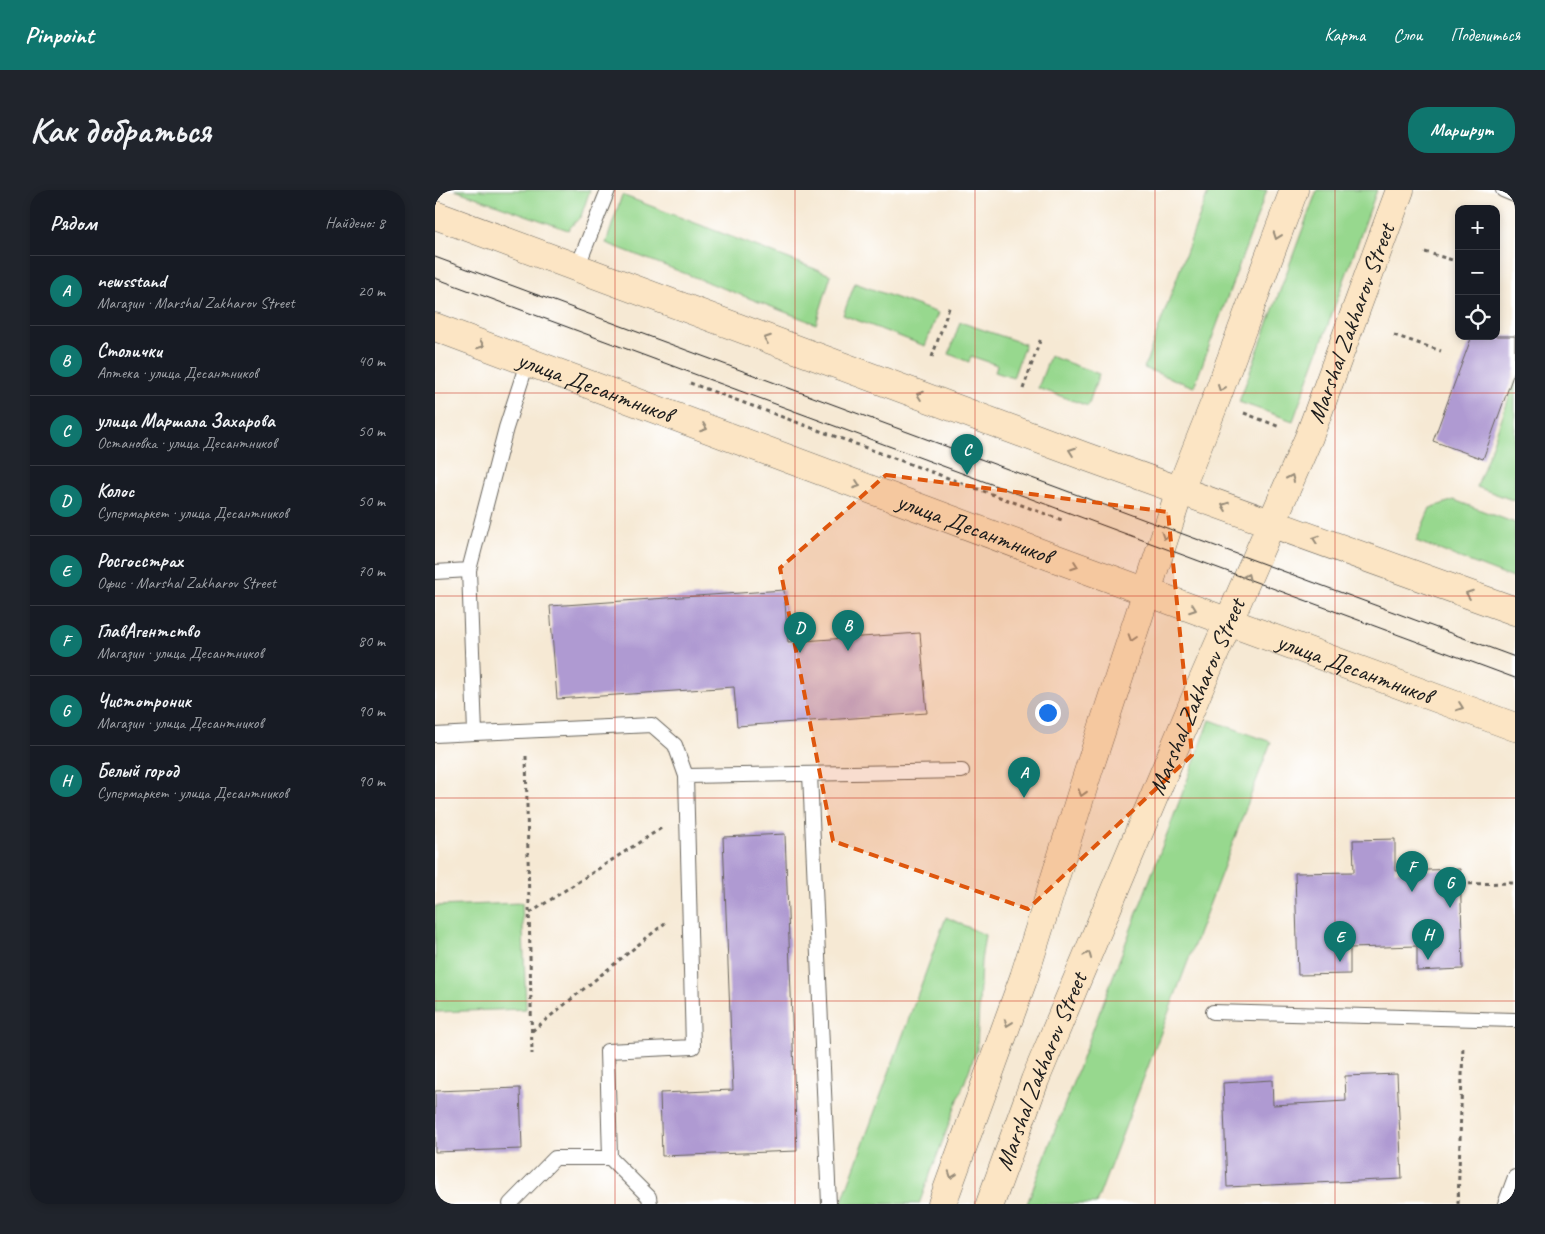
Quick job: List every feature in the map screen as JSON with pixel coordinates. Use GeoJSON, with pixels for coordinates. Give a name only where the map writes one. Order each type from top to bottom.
{"type":"FeatureCollection","features":[{"type":"Feature","properties":{"kind":"street","name":"Marshal Zakharov Street"},"geometry":{"type":"LineString","coordinates":[[941,1204],[1025,977],[1089,769],[1181,490],[1294,190]]}},
{"type":"Feature","properties":{"kind":"street","name":"Marshal Zakharov Street"},"geometry":{"type":"LineString","coordinates":[[990,1204],[1035,1080],[1228,622],[1309,437],[1400,190]]}},
{"type":"Feature","properties":{"kind":"street"},"geometry":{"type":"LineString","coordinates":[[435,215],[1515,611]]}},
{"type":"Feature","properties":{"kind":"street","name":"улица Десантников"},"geometry":{"type":"LineString","coordinates":[[435,327],[527,363],[1515,727]]}},
{"type":"Feature","properties":{"kind":"lane"},"geometry":{"type":"LineString","coordinates":[[577,268],[608,190]]}},
{"type":"Feature","properties":{"kind":"lane"},"geometry":{"type":"LineString","coordinates":[[1503,190],[1515,194]]}},
{"type":"Feature","properties":{"kind":"lane"},"geometry":{"type":"LineString","coordinates":[[475,733],[469,570],[507,428],[527,363]]}},
{"type":"Feature","properties":{"kind":"lane"},"geometry":{"type":"LineString","coordinates":[[435,572],[469,570]]}},
{"type":"Feature","properties":{"kind":"lane"},"geometry":{"type":"LineString","coordinates":[[435,735],[652,725],[675,745],[686,776],[693,1047],[607,1051],[610,1158],[649,1197],[650,1204]]}},
{"type":"Feature","properties":{"kind":"lane"},"geometry":{"type":"LineString","coordinates":[[686,776],[962,771]]}},
{"type":"Feature","properties":{"kind":"lane"},"geometry":{"type":"LineString","coordinates":[[810,774],[829,1204]]}},
{"type":"Feature","properties":{"kind":"lane"},"geometry":{"type":"LineString","coordinates":[[1213,1012],[1515,1020]]}},
{"type":"Feature","properties":{"kind":"lane"},"geometry":{"type":"LineString","coordinates":[[510,1204],[555,1158],[610,1158]]}},
{"type":"Feature","properties":{"kind":"lane"},"geometry":{"type":"LineString","coordinates":[[1505,1204],[1515,1177]]}},
{"type":"Feature","properties":{"kind":"path"},"geometry":{"type":"LineString","coordinates":[[1425,252],[1455,261]]}},
{"type":"Feature","properties":{"kind":"path"},"geometry":{"type":"LineString","coordinates":[[932,357],[950,305]]}},
{"type":"Feature","properties":{"kind":"path"},"geometry":{"type":"LineString","coordinates":[[1394,335],[1441,351]]}},
{"type":"Feature","properties":{"kind":"path"},"geometry":{"type":"LineString","coordinates":[[1023,389],[1041,338]]}},
{"type":"Feature","properties":{"kind":"path"},"geometry":{"type":"LineString","coordinates":[[690,383],[1061,520]]}},
{"type":"Feature","properties":{"kind":"path"},"geometry":{"type":"LineString","coordinates":[[1241,412],[1282,428]]}},
{"type":"Feature","properties":{"kind":"path"},"geometry":{"type":"LineString","coordinates":[[526,731],[532,1054]]}},
{"type":"Feature","properties":{"kind":"path"},"geometry":{"type":"LineString","coordinates":[[529,913],[665,826]]}},
{"type":"Feature","properties":{"kind":"path"},"geometry":{"type":"LineString","coordinates":[[1461,884],[1515,883]]}},
{"type":"Feature","properties":{"kind":"path"},"geometry":{"type":"LineString","coordinates":[[531,1031],[669,921]]}},
{"type":"Feature","properties":{"kind":"path"},"geometry":{"type":"LineString","coordinates":[[1458,1204],[1463,1042],[1472,1042]]}},
{"type":"Feature","properties":{"kind":"highlighted area"},"geometry":{"type":"Polygon","coordinates":[[[886,475],[1168,512],[1192,755],[1028,909],[833,841],[780,568],[886,475]]]}},
{"type":"Feature","properties":{"kind":"green space"},"geometry":{"type":"Polygon","coordinates":[[[455,190],[590,190],[581,216],[568,230],[455,190]]]}},
{"type":"Feature","properties":{"kind":"green space"},"geometry":{"type":"Polygon","coordinates":[[[1209,190],[1267,190],[1194,387],[1144,368],[1209,190]]]}},
{"type":"Feature","properties":{"kind":"green space"},"geometry":{"type":"Polygon","coordinates":[[[1317,190],[1377,190],[1293,421],[1239,402],[1317,190]]]}},
{"type":"Feature","properties":{"kind":"green space"},"geometry":{"type":"Polygon","coordinates":[[[622,195],[831,275],[816,324],[606,243],[622,195]]]}},
{"type":"Feature","properties":{"kind":"green space"},"geometry":{"type":"Polygon","coordinates":[[[855,283],[938,313],[925,346],[843,315],[855,283]]]}},
{"type":"Feature","properties":{"kind":"green space"},"geometry":{"type":"Polygon","coordinates":[[[960,322],[1025,344],[1013,378],[995,372],[997,365],[971,356],[969,362],[949,354],[960,322]]]}},
{"type":"Feature","properties":{"kind":"green space"},"geometry":{"type":"Polygon","coordinates":[[[1050,356],[1099,374],[1088,406],[1038,388],[1050,356]]]}},
{"type":"Feature","properties":{"kind":"green space"},"geometry":{"type":"Polygon","coordinates":[[[1515,381],[1515,501],[1477,487],[1515,381]]]}},
{"type":"Feature","properties":{"kind":"green space"},"geometry":{"type":"Polygon","coordinates":[[[1454,500],[1515,523],[1515,579],[1416,541],[1430,508],[1454,500]]]}},
{"type":"Feature","properties":{"kind":"green space"},"geometry":{"type":"Polygon","coordinates":[[[1210,720],[1271,742],[1096,1204],[1027,1204],[1210,720]]]}},
{"type":"Feature","properties":{"kind":"green space"},"geometry":{"type":"Polygon","coordinates":[[[522,903],[526,1009],[435,1012],[435,906],[522,903]]]}},
{"type":"Feature","properties":{"kind":"green space"},"geometry":{"type":"Polygon","coordinates":[[[946,917],[985,935],[981,961],[977,1049],[919,1204],[841,1204],[946,917]]]}},
{"type":"Feature","properties":{"kind":"building"},"geometry":{"type":"Polygon","coordinates":[[[1500,336],[1515,336],[1515,370],[1483,459],[1433,441],[1471,340],[1500,340],[1500,336]]]}},
{"type":"Feature","properties":{"kind":"building"},"geometry":{"type":"Polygon","coordinates":[[[784,590],[788,642],[920,633],[927,713],[737,726],[734,687],[557,699],[550,606],[784,590]]]}},
{"type":"Feature","properties":{"kind":"building"},"geometry":{"type":"Polygon","coordinates":[[[785,834],[797,1151],[662,1156],[660,1093],[733,1090],[723,837],[785,834]]]}},
{"type":"Feature","properties":{"kind":"building"},"geometry":{"type":"Polygon","coordinates":[[[1395,839],[1395,871],[1460,869],[1463,969],[1417,971],[1417,946],[1350,948],[1350,974],[1298,975],[1295,873],[1354,872],[1353,840],[1395,839]]]}},
{"type":"Feature","properties":{"kind":"building"},"geometry":{"type":"Polygon","coordinates":[[[1397,1074],[1402,1179],[1227,1187],[1223,1083],[1272,1080],[1273,1105],[1312,1103],[1346,1101],[1345,1076],[1397,1074]]]}},
{"type":"Feature","properties":{"kind":"building"},"geometry":{"type":"Polygon","coordinates":[[[520,1088],[522,1149],[435,1152],[435,1091],[520,1088]]]}},
{"type":"Feature","properties":{"kind":"tram line"},"geometry":{"type":"LineString","coordinates":[[435,257],[1515,657]]}},
{"type":"Feature","properties":{"kind":"tram line"},"geometry":{"type":"LineString","coordinates":[[435,278],[1515,678]]}},
{"type":"Feature","properties":{"kind":"place","name":"улица Маршала Захарова"},"geometry":{"type":"Point","coordinates":[967,475]}},
{"type":"Feature","properties":{"kind":"place","name":"Столички"},"geometry":{"type":"Point","coordinates":[848,651]}},
{"type":"Feature","properties":{"kind":"place","name":"Колос"},"geometry":{"type":"Point","coordinates":[800,653]}},
{"type":"Feature","properties":{"kind":"place","name":"newsstand"},"geometry":{"type":"Point","coordinates":[1024,798]}},
{"type":"Feature","properties":{"kind":"place","name":"ГлавАгентство"},"geometry":{"type":"Point","coordinates":[1412,892]}},
{"type":"Feature","properties":{"kind":"place","name":"Чистотроник"},"geometry":{"type":"Point","coordinates":[1450,908]}},
{"type":"Feature","properties":{"kind":"place","name":"Белый город"},"geometry":{"type":"Point","coordinates":[1428,960]}},
{"type":"Feature","properties":{"kind":"place","name":"Росгосстрах"},"geometry":{"type":"Point","coordinates":[1340,962]}}]}
